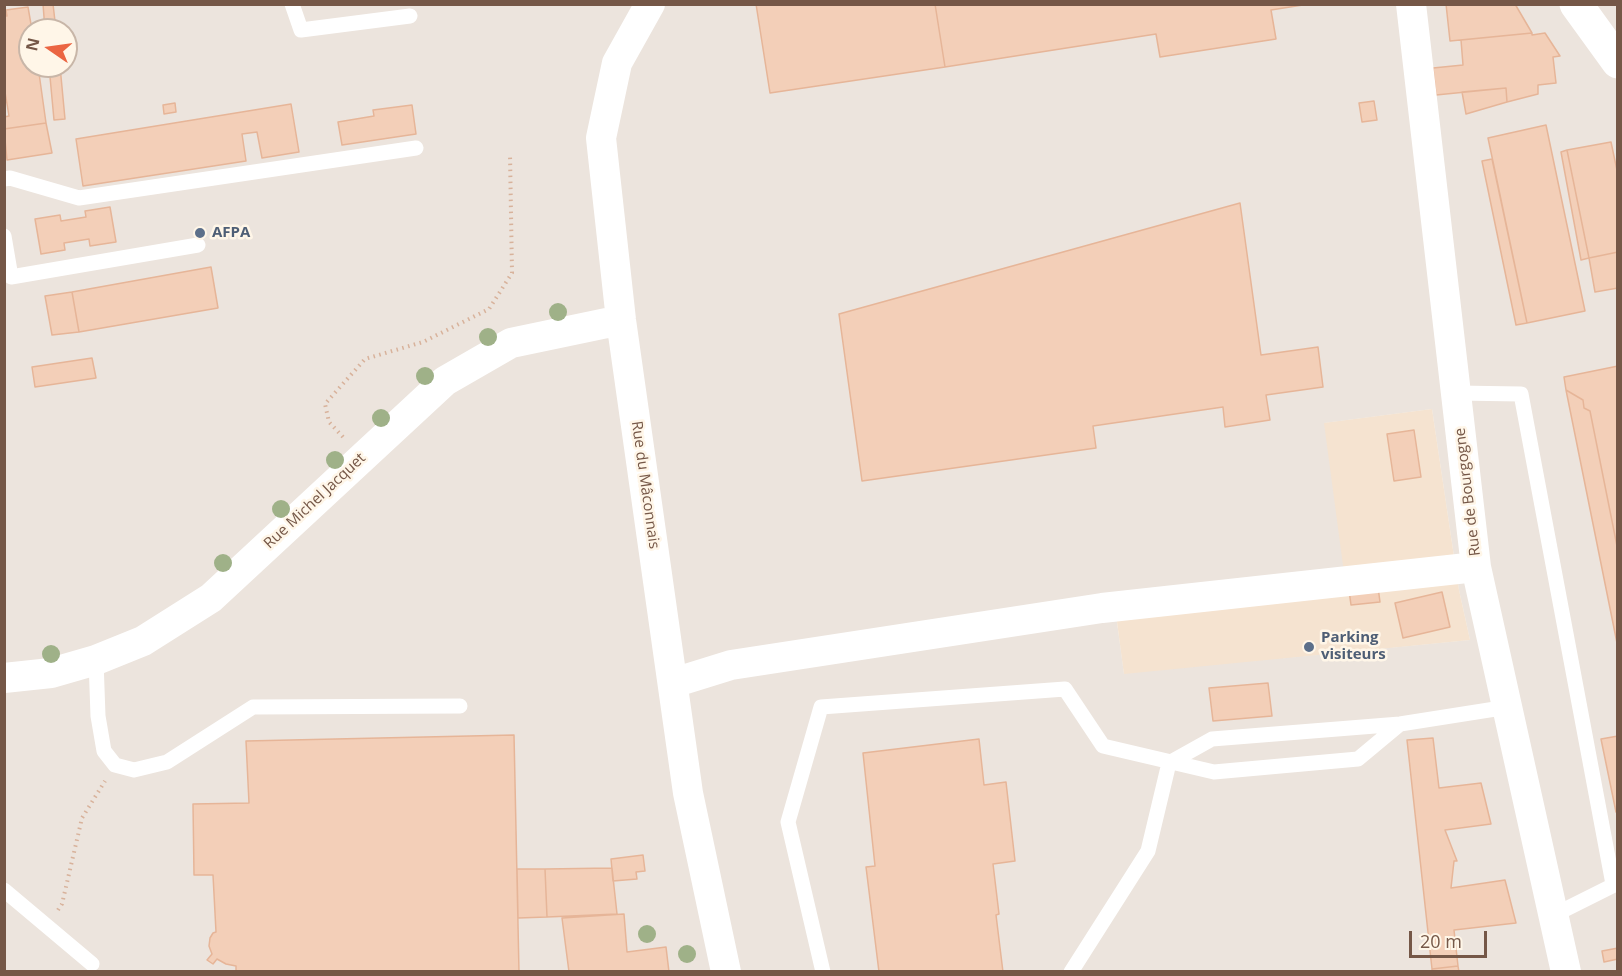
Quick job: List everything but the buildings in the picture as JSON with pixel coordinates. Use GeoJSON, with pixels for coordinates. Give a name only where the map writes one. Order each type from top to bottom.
{"type":"FeatureCollection","features":[{"type":"Feature","properties":{"kind":"main road"},"geometry":{"type":"LineString","coordinates":[[1576,4],[1617,62]]}},
{"type":"Feature","properties":{"kind":"street","name":"Rue du Mâconnais"},"geometry":{"type":"LineString","coordinates":[[650,4],[617,63],[601,138],[621,320],[688,793],[726,972]]}},
{"type":"Feature","properties":{"kind":"street","name":"Rue de Bourgogne"},"geometry":{"type":"LineString","coordinates":[[1411,4],[1476,567],[1566,972]]}},
{"type":"Feature","properties":{"kind":"street","name":"Rue Michel Jacquet"},"geometry":{"type":"LineString","coordinates":[[4,678],[51,673],[96,660],[143,641],[211,597],[445,381],[511,343],[621,320]]}},
{"type":"Feature","properties":{"kind":"street"},"geometry":{"type":"LineString","coordinates":[[673,683],[731,665],[1102,608],[1476,567]]}},
{"type":"Feature","properties":{"kind":"lane"},"geometry":{"type":"LineString","coordinates":[[292,4],[301,30],[410,16]]}},
{"type":"Feature","properties":{"kind":"lane"},"geometry":{"type":"LineString","coordinates":[[4,179],[10,178],[79,198],[416,148]]}},
{"type":"Feature","properties":{"kind":"lane"},"geometry":{"type":"LineString","coordinates":[[4,236],[11,277],[198,245]]}},
{"type":"Feature","properties":{"kind":"lane"},"geometry":{"type":"LineString","coordinates":[[1456,393],[1521,394],[1615,883],[1554,915]]}},
{"type":"Feature","properties":{"kind":"lane"},"geometry":{"type":"LineString","coordinates":[[96,660],[98,716],[104,751],[115,765],[134,770],[167,762],[253,707],[460,706]]}},
{"type":"Feature","properties":{"kind":"lane"},"geometry":{"type":"LineString","coordinates":[[823,972],[788,822],[822,707],[1065,689],[1103,746],[1214,772],[1358,759],[1400,724]]}},
{"type":"Feature","properties":{"kind":"lane"},"geometry":{"type":"LineString","coordinates":[[1071,972],[1148,851],[1169,763],[1212,739],[1400,724],[1508,707]]}},
{"type":"Feature","properties":{"kind":"lane"},"geometry":{"type":"LineString","coordinates":[[4,890],[92,964]]}},
{"type":"Feature","properties":{"kind":"path"},"geometry":{"type":"LineString","coordinates":[[362,458],[329,422],[325,404],[365,359],[423,342],[489,309],[512,273],[510,154]]}},
{"type":"Feature","properties":{"kind":"path"},"geometry":{"type":"LineString","coordinates":[[46,925],[62,904],[82,818],[115,765]]}},
{"type":"Feature","properties":{"kind":"shaded area"},"geometry":{"type":"Polygon","coordinates":[[[5,5],[1617,5],[1617,971],[5,972],[5,5]],[[1432,409],[1324,423],[1346,588],[1116,615],[1124,674],[1470,640],[1459,590],[1432,409]]]}},
{"type":"Feature","properties":{"kind":"shaded area"},"geometry":{"type":"Polygon","coordinates":[[[1432,409],[1459,590],[1470,640],[1124,675],[1116,614],[1323,423],[1432,409]]]}},
{"type":"Feature","properties":{"kind":"place","name":"AFPA"},"geometry":{"type":"Point","coordinates":[200,233]}},
{"type":"Feature","properties":{"kind":"place","name":"Parking visiteurs"},"geometry":{"type":"Point","coordinates":[1309,647]}}]}
